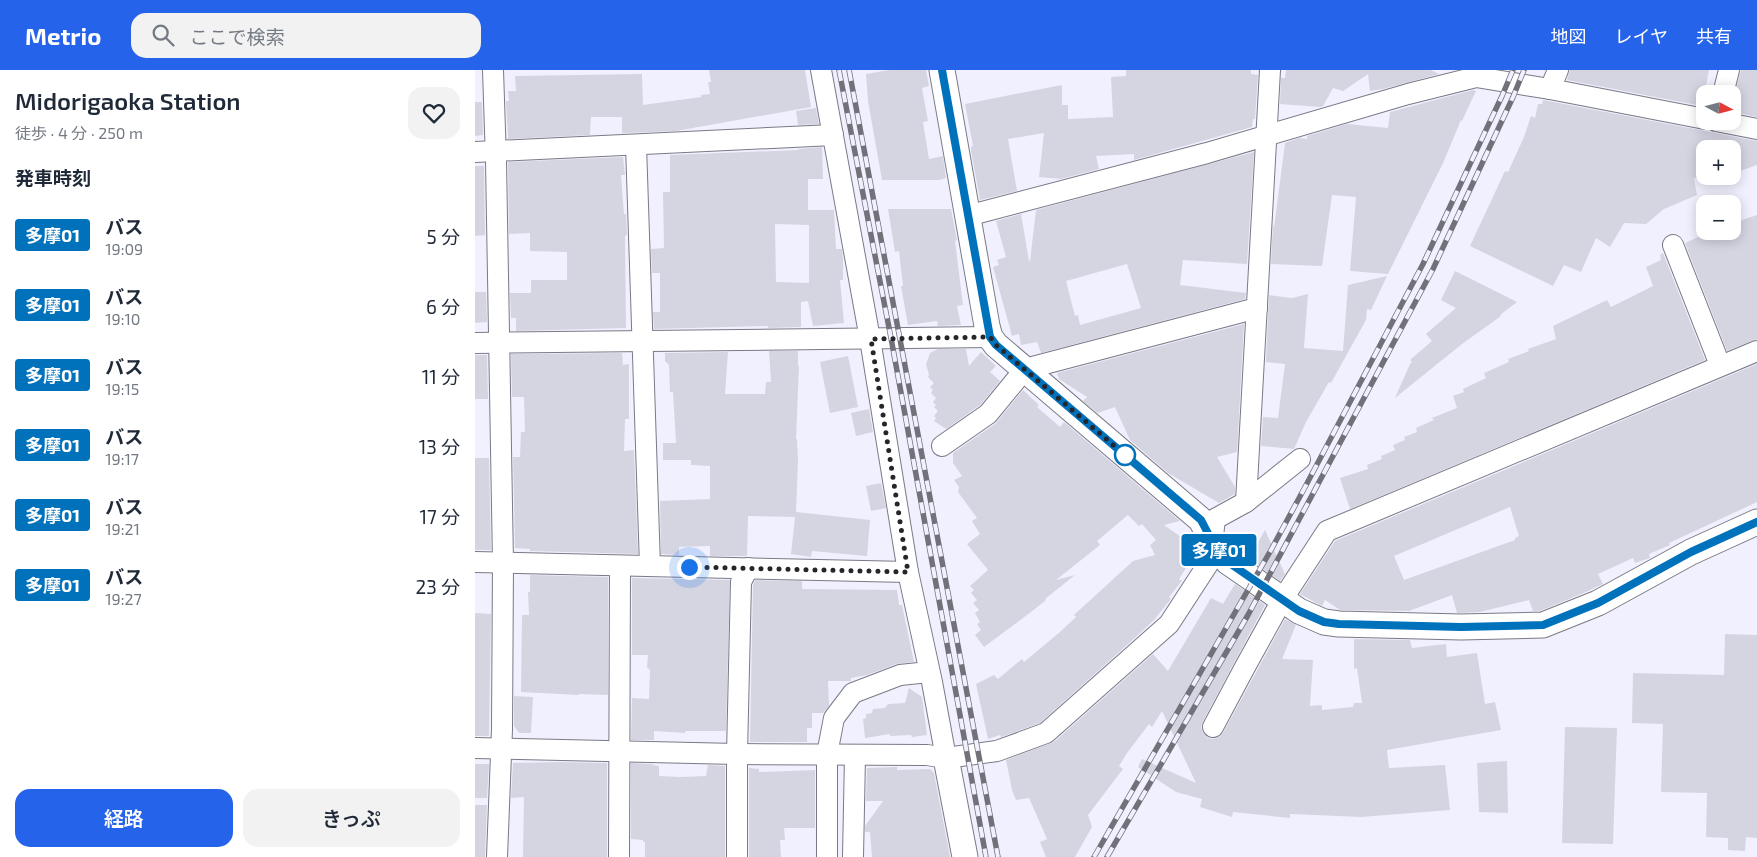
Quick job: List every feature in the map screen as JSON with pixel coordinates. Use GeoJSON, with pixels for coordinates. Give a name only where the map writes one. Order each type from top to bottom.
{"type":"FeatureCollection","features":[{"type":"Feature","properties":{"kind":"street"},"geometry":{"type":"LineString","coordinates":[[493,70],[503,563],[501,748],[497,857]]}},
{"type":"Feature","properties":{"kind":"street"},"geometry":{"type":"LineString","coordinates":[[821,70],[871,339],[908,572],[965,857]]}},
{"type":"Feature","properties":{"kind":"street"},"geometry":{"type":"LineString","coordinates":[[942,70],[990,337],[996,345],[1201,520],[1228,562],[1299,611],[1324,622],[1339,624],[1461,627],[1543,625],[1598,603],[1726,534],[1757,522]]}},
{"type":"Feature","properties":{"kind":"street"},"geometry":{"type":"LineString","coordinates":[[1246,502],[1270,70]]}},
{"type":"Feature","properties":{"kind":"street"},"geometry":{"type":"LineString","coordinates":[[1550,89],[1558,70]]}},
{"type":"Feature","properties":{"kind":"street"},"geometry":{"type":"LineString","coordinates":[[1725,85],[1729,70]]}},
{"type":"Feature","properties":{"kind":"street"},"geometry":{"type":"LineString","coordinates":[[967,216],[1207,153],[1478,73],[1696,117]]}},
{"type":"Feature","properties":{"kind":"street"},"geometry":{"type":"LineString","coordinates":[[1741,126],[1757,129]]}},
{"type":"Feature","properties":{"kind":"street"},"geometry":{"type":"LineString","coordinates":[[475,152],[833,135]]}},
{"type":"Feature","properties":{"kind":"street"},"geometry":{"type":"LineString","coordinates":[[636,145],[650,566]]}},
{"type":"Feature","properties":{"kind":"street"},"geometry":{"type":"LineString","coordinates":[[1673,245],[1720,365]]}},
{"type":"Feature","properties":{"kind":"street"},"geometry":{"type":"LineString","coordinates":[[942,446],[989,414],[1025,369],[1257,308]]}},
{"type":"Feature","properties":{"kind":"street"},"geometry":{"type":"LineString","coordinates":[[475,343],[990,337]]}},
{"type":"Feature","properties":{"kind":"street"},"geometry":{"type":"LineString","coordinates":[[1213,727],[1283,600],[1327,531],[1757,351]]}},
{"type":"Feature","properties":{"kind":"street"},"geometry":{"type":"LineString","coordinates":[[475,748],[855,756],[927,755],[945,758],[997,751],[1047,733],[1169,624],[1210,561],[1208,533],[1215,519],[1246,502],[1300,459]]}},
{"type":"Feature","properties":{"kind":"street"},"geometry":{"type":"LineString","coordinates":[[475,562],[908,572]]}},
{"type":"Feature","properties":{"kind":"street"},"geometry":{"type":"LineString","coordinates":[[619,566],[619,857]]}},
{"type":"Feature","properties":{"kind":"street"},"geometry":{"type":"LineString","coordinates":[[737,857],[741,582],[748,568]]}},
{"type":"Feature","properties":{"kind":"street"},"geometry":{"type":"LineString","coordinates":[[827,857],[827,754],[834,718],[853,693],[900,675],[929,672]]}},
{"type":"Feature","properties":{"kind":"street"},"geometry":{"type":"LineString","coordinates":[[853,857],[855,756]]}},
{"type":"Feature","properties":{"kind":"building"},"geometry":{"type":"Polygon","coordinates":[[[709,70],[805,70],[811,107],[676,131],[622,133],[622,117],[591,117],[590,135],[508,139],[506,101],[509,101],[508,91],[516,91],[515,76],[642,74],[643,105],[701,97],[701,95],[710,94],[709,70]]]}},
{"type":"Feature","properties":{"kind":"building"},"geometry":{"type":"Polygon","coordinates":[[[889,70],[926,70],[929,86],[922,88],[928,121],[923,122],[929,159],[943,156],[946,178],[939,180],[882,180],[868,101],[866,74],[889,70]]]}},
{"type":"Feature","properties":{"kind":"building"},"geometry":{"type":"Polygon","coordinates":[[[1126,70],[1251,70],[1251,74],[1258,75],[1255,119],[1253,119],[1252,127],[1134,160],[1134,154],[1096,156],[1099,169],[1061,179],[1039,177],[1044,133],[1008,139],[1017,191],[980,200],[965,104],[1062,85],[1062,105],[1068,105],[1068,119],[1113,117],[1111,77],[1126,76],[1126,70]]]}},
{"type":"Feature","properties":{"kind":"building"},"geometry":{"type":"Polygon","coordinates":[[[1286,70],[1431,70],[1439,74],[1370,91],[1368,74],[1343,91],[1333,88],[1323,106],[1320,107],[1280,104],[1281,78],[1285,78],[1286,70]]]}},
{"type":"Feature","properties":{"kind":"building"},"geometry":{"type":"Polygon","coordinates":[[[1570,70],[1709,70],[1706,85],[1696,85],[1696,105],[1567,80],[1570,70]]]}},
{"type":"Feature","properties":{"kind":"building"},"geometry":{"type":"Polygon","coordinates":[[[1741,70],[1757,70],[1757,117],[1741,114],[1741,85],[1737,85],[1741,70]]]}},
{"type":"Feature","properties":{"kind":"building"},"geometry":{"type":"Polygon","coordinates":[[[1473,90],[1476,91],[1461,120],[1443,163],[1388,274],[1350,271],[1356,197],[1332,195],[1322,266],[1271,264],[1273,224],[1274,228],[1285,143],[1299,138],[1307,139],[1307,136],[1347,124],[1388,128],[1390,112],[1473,90]]]}},
{"type":"Feature","properties":{"kind":"building"},"geometry":{"type":"Polygon","coordinates":[[[1543,100],[1757,141],[1757,165],[1741,171],[1741,140],[1696,140],[1696,178],[1694,178],[1697,195],[1664,209],[1646,224],[1624,223],[1610,247],[1596,238],[1581,272],[1564,265],[1553,286],[1470,246],[1505,171],[1508,172],[1524,137],[1531,116],[1535,118],[1538,104],[1542,104],[1543,100]]]}},
{"type":"Feature","properties":{"kind":"building"},"geometry":{"type":"Polygon","coordinates":[[[475,102],[482,102],[483,135],[475,136],[475,102]]]}},
{"type":"Feature","properties":{"kind":"building"},"geometry":{"type":"Polygon","coordinates":[[[816,108],[819,124],[798,125],[796,111],[816,108]]]}},
{"type":"Feature","properties":{"kind":"building"},"geometry":{"type":"Polygon","coordinates":[[[822,147],[823,179],[808,179],[808,210],[834,210],[836,249],[842,249],[843,259],[843,280],[840,280],[844,323],[813,326],[808,301],[801,302],[801,327],[654,329],[653,312],[660,312],[660,273],[652,273],[651,249],[664,248],[663,192],[670,192],[670,155],[822,147]],[[775,224],[776,282],[809,283],[809,225],[775,224]]]}},
{"type":"Feature","properties":{"kind":"building"},"geometry":{"type":"Polygon","coordinates":[[[1254,152],[1247,264],[1183,260],[1180,285],[1246,293],[1245,299],[1041,353],[1037,342],[1021,345],[1019,334],[1012,336],[993,267],[999,265],[997,260],[1006,257],[996,221],[1021,214],[1030,261],[1036,210],[1254,152]],[[1127,264],[1066,281],[1075,316],[1078,315],[1080,325],[1141,308],[1127,264]]]}},
{"type":"Feature","properties":{"kind":"building"},"geometry":{"type":"Polygon","coordinates":[[[623,157],[625,175],[621,175],[627,235],[625,236],[626,328],[516,331],[516,318],[511,318],[510,293],[531,293],[531,280],[567,280],[567,252],[530,251],[530,233],[509,234],[508,162],[623,157]]]}},
{"type":"Feature","properties":{"kind":"building"},"geometry":{"type":"Polygon","coordinates":[[[475,166],[484,166],[485,235],[475,236],[475,166]]]}},
{"type":"Feature","properties":{"kind":"building"},"geometry":{"type":"Polygon","coordinates":[[[888,209],[951,209],[957,240],[955,241],[963,305],[957,306],[961,325],[938,326],[937,321],[908,325],[901,286],[903,286],[899,251],[895,252],[888,209]]]}},
{"type":"Feature","properties":{"kind":"building"},"geometry":{"type":"Polygon","coordinates":[[[1757,215],[1757,339],[1727,351],[1685,243],[1696,238],[1696,240],[1741,240],[1741,220],[1757,215]]]}},
{"type":"Feature","properties":{"kind":"building"},"geometry":{"type":"Polygon","coordinates":[[[1663,253],[1705,360],[1350,509],[1340,478],[1368,469],[1367,465],[1382,459],[1381,456],[1395,450],[1393,445],[1405,440],[1404,437],[1417,432],[1416,428],[1434,420],[1432,418],[1457,408],[1453,396],[1464,392],[1463,389],[1486,378],[1484,373],[1509,362],[1508,359],[1529,351],[1528,349],[1556,339],[1553,326],[1607,300],[1611,307],[1653,286],[1646,267],[1661,260],[1660,255],[1663,253]]]}},
{"type":"Feature","properties":{"kind":"building"},"geometry":{"type":"Polygon","coordinates":[[[1455,271],[1517,302],[1395,398],[1412,362],[1410,360],[1432,341],[1426,334],[1456,308],[1441,300],[1455,271]]]}},
{"type":"Feature","properties":{"kind":"building"},"geometry":{"type":"Polygon","coordinates":[[[1387,276],[1371,310],[1367,309],[1366,320],[1331,383],[1329,382],[1306,422],[1294,449],[1261,446],[1263,417],[1278,418],[1285,364],[1266,362],[1269,295],[1292,298],[1308,294],[1304,348],[1343,351],[1348,285],[1387,276]]]}},
{"type":"Feature","properties":{"kind":"building"},"geometry":{"type":"Polygon","coordinates":[[[475,292],[486,292],[487,322],[475,323],[475,292]]]}},
{"type":"Feature","properties":{"kind":"building"},"geometry":{"type":"Polygon","coordinates":[[[1244,324],[1237,452],[1217,457],[1235,487],[1235,494],[1219,503],[1168,473],[1130,440],[1115,407],[1098,413],[1083,401],[1087,397],[1059,379],[1057,373],[1244,324]]]}},
{"type":"Feature","properties":{"kind":"building"},"geometry":{"type":"Polygon","coordinates":[[[938,349],[966,349],[969,366],[981,352],[996,366],[990,372],[1000,381],[980,405],[946,429],[934,421],[936,418],[934,416],[938,411],[934,407],[936,405],[933,402],[936,398],[931,393],[933,390],[930,387],[934,383],[928,377],[926,364],[930,353],[938,349]]]}},
{"type":"Feature","properties":{"kind":"building"},"geometry":{"type":"Polygon","coordinates":[[[769,351],[798,351],[796,512],[870,520],[867,556],[812,551],[811,557],[791,554],[795,517],[748,516],[747,556],[710,556],[710,546],[679,547],[679,555],[661,554],[660,501],[710,499],[710,466],[691,465],[691,460],[663,460],[663,443],[676,443],[673,392],[670,392],[669,365],[665,361],[665,353],[728,352],[725,394],[765,394],[766,382],[771,382],[769,351]]]}},
{"type":"Feature","properties":{"kind":"building"},"geometry":{"type":"Polygon","coordinates":[[[622,353],[623,365],[629,364],[629,419],[625,419],[624,451],[634,450],[638,554],[530,551],[530,549],[515,548],[513,457],[520,457],[521,432],[525,432],[524,397],[512,397],[511,354],[622,353]]]}},
{"type":"Feature","properties":{"kind":"building"},"geometry":{"type":"Polygon","coordinates":[[[475,355],[487,355],[488,399],[475,399],[475,355]]]}},
{"type":"Feature","properties":{"kind":"building"},"geometry":{"type":"Polygon","coordinates":[[[848,356],[858,407],[830,413],[820,362],[848,356]]]}},
{"type":"Feature","properties":{"kind":"building"},"geometry":{"type":"Polygon","coordinates":[[[1757,364],[1757,502],[1669,543],[1670,545],[1649,554],[1650,558],[1635,563],[1633,558],[1598,574],[1603,584],[1586,592],[1540,611],[1533,611],[1529,600],[1480,612],[1457,613],[1452,595],[1409,611],[1340,610],[1325,600],[1322,606],[1300,594],[1335,541],[1757,364]],[[1510,507],[1394,556],[1404,580],[1515,540],[1519,536],[1510,507]]]}},
{"type":"Feature","properties":{"kind":"building"},"geometry":{"type":"Polygon","coordinates":[[[1023,390],[1039,405],[1037,407],[1060,427],[1064,422],[1180,521],[1164,525],[1198,549],[1179,579],[1182,581],[1169,597],[1171,599],[1154,620],[1137,636],[1040,723],[1001,737],[1000,735],[988,739],[976,684],[994,675],[998,679],[1022,659],[1024,662],[1060,632],[1076,617],[1074,615],[1133,561],[1155,555],[1150,545],[1156,540],[1142,524],[1139,526],[1128,515],[1097,541],[1100,545],[1056,580],[1075,575],[1031,612],[984,647],[975,635],[981,630],[977,624],[980,622],[975,613],[979,610],[973,603],[977,600],[971,593],[974,590],[970,586],[988,570],[967,544],[980,534],[972,521],[977,518],[958,492],[959,487],[954,480],[962,476],[953,463],[953,453],[995,424],[1023,390]]]}},
{"type":"Feature","properties":{"kind":"building"},"geometry":{"type":"Polygon","coordinates":[[[869,409],[873,432],[856,436],[851,413],[869,409]]]}},
{"type":"Feature","properties":{"kind":"building"},"geometry":{"type":"Polygon","coordinates":[[[475,458],[489,458],[491,550],[475,550],[475,458]]]}},
{"type":"Feature","properties":{"kind":"building"},"geometry":{"type":"Polygon","coordinates":[[[881,483],[886,508],[871,511],[866,486],[881,483]]]}},
{"type":"Feature","properties":{"kind":"building"},"geometry":{"type":"Polygon","coordinates":[[[1265,530],[1285,574],[1280,581],[1249,559],[1265,530]]]}},
{"type":"Feature","properties":{"kind":"building"},"geometry":{"type":"Polygon","coordinates":[[[530,575],[608,577],[608,695],[521,692],[522,615],[529,615],[528,592],[530,592],[530,575]]]}},
{"type":"Feature","properties":{"kind":"building"},"geometry":{"type":"Polygon","coordinates":[[[632,578],[730,580],[726,731],[685,731],[685,733],[654,731],[654,740],[631,740],[632,698],[649,699],[650,670],[647,667],[648,655],[632,655],[632,578]]]}},
{"type":"Feature","properties":{"kind":"building"},"geometry":{"type":"Polygon","coordinates":[[[755,580],[802,581],[802,589],[897,590],[899,605],[902,605],[914,662],[896,664],[867,675],[851,678],[851,681],[828,681],[829,706],[823,713],[812,713],[812,728],[807,728],[807,742],[750,742],[753,585],[755,580]]]}},
{"type":"Feature","properties":{"kind":"building"},"geometry":{"type":"Polygon","coordinates":[[[1235,584],[1265,605],[1203,721],[1201,727],[1203,733],[1208,738],[1219,737],[1223,733],[1285,619],[1296,625],[1282,659],[1313,660],[1310,706],[1322,705],[1322,710],[1353,707],[1354,703],[1362,703],[1357,668],[1354,669],[1354,639],[1410,640],[1412,648],[1446,644],[1447,657],[1477,653],[1485,704],[1495,702],[1501,730],[1387,750],[1389,768],[1445,765],[1450,810],[1361,817],[1290,814],[1290,818],[1233,812],[1232,817],[1200,807],[1202,799],[1176,792],[1138,767],[1142,759],[1196,783],[1162,711],[1152,727],[1149,724],[1127,753],[1119,766],[1123,769],[1088,815],[1092,827],[1075,857],[1046,857],[1040,842],[1047,839],[1029,798],[1016,800],[1006,760],[1054,742],[1153,654],[1168,671],[1211,598],[1223,604],[1235,584]]]}},
{"type":"Feature","properties":{"kind":"building"},"geometry":{"type":"Polygon","coordinates":[[[475,613],[491,614],[489,736],[475,736],[475,613]]]}},
{"type":"Feature","properties":{"kind":"building"},"geometry":{"type":"Polygon","coordinates":[[[1725,634],[1757,635],[1757,838],[1746,837],[1745,851],[1728,850],[1728,838],[1706,837],[1707,793],[1661,792],[1663,724],[1632,723],[1633,673],[1724,675],[1725,634]]]}},
{"type":"Feature","properties":{"kind":"building"},"geometry":{"type":"Polygon","coordinates":[[[909,688],[922,697],[927,735],[912,737],[911,735],[890,736],[890,734],[865,738],[863,719],[866,718],[866,714],[872,713],[873,709],[885,708],[888,704],[905,703],[909,688]]]}},
{"type":"Feature","properties":{"kind":"building"},"geometry":{"type":"Polygon","coordinates":[[[514,696],[533,697],[531,733],[519,733],[514,726],[514,696]]]}},
{"type":"Feature","properties":{"kind":"building"},"geometry":{"type":"Polygon","coordinates":[[[1565,727],[1617,728],[1613,844],[1562,843],[1565,727]]]}},
{"type":"Feature","properties":{"kind":"building"},"geometry":{"type":"Polygon","coordinates":[[[1507,761],[1508,813],[1479,812],[1477,763],[1507,761]]]}},
{"type":"Feature","properties":{"kind":"building"},"geometry":{"type":"Polygon","coordinates":[[[513,763],[607,763],[607,857],[523,857],[524,797],[511,798],[513,763]]]}},
{"type":"Feature","properties":{"kind":"building"},"geometry":{"type":"Polygon","coordinates":[[[631,763],[653,764],[659,766],[659,776],[680,777],[706,776],[708,765],[725,766],[725,857],[645,857],[645,842],[643,840],[631,839],[631,763]]]}},
{"type":"Feature","properties":{"kind":"building"},"geometry":{"type":"Polygon","coordinates":[[[475,764],[489,764],[487,798],[475,798],[475,764]]]}},
{"type":"Feature","properties":{"kind":"building"},"geometry":{"type":"Polygon","coordinates":[[[897,767],[897,770],[930,769],[934,773],[950,857],[872,857],[870,832],[865,832],[865,826],[883,801],[866,801],[867,768],[897,767]]]}},
{"type":"Feature","properties":{"kind":"building"},"geometry":{"type":"Polygon","coordinates":[[[749,768],[759,769],[759,772],[815,770],[815,828],[784,828],[785,840],[780,840],[781,857],[749,857],[749,768]]]}},
{"type":"Feature","properties":{"kind":"building"},"geometry":{"type":"Polygon","coordinates":[[[475,805],[487,805],[485,857],[475,857],[475,805]]]}},
{"type":"Feature","properties":{"kind":"railway"},"geometry":{"type":"LineString","coordinates":[[839,70],[891,338],[986,857]]}},
{"type":"Feature","properties":{"kind":"railway"},"geometry":{"type":"LineString","coordinates":[[849,70],[998,857]]}},
{"type":"Feature","properties":{"kind":"railway"},"geometry":{"type":"LineString","coordinates":[[1094,857],[1271,550],[1304,489],[1423,264],[1513,70]]}},
{"type":"Feature","properties":{"kind":"railway"},"geometry":{"type":"LineString","coordinates":[[1107,857],[1248,615],[1433,269],[1524,70]]}},
{"type":"Feature","properties":{"kind":"bus line","name":"多摩01"},"geometry":{"type":"LineString","coordinates":[[942,70],[990,337],[996,345],[1201,520],[1212,541],[1228,562],[1299,611],[1324,622],[1339,624],[1461,627],[1543,625],[1598,603],[1670,562],[1726,534],[1757,522]]}},
{"type":"Feature","properties":{"kind":"route"},"geometry":{"type":"LineString","coordinates":[[689,567],[908,572],[871,339],[990,337],[996,345],[1125,455]]}}]}
